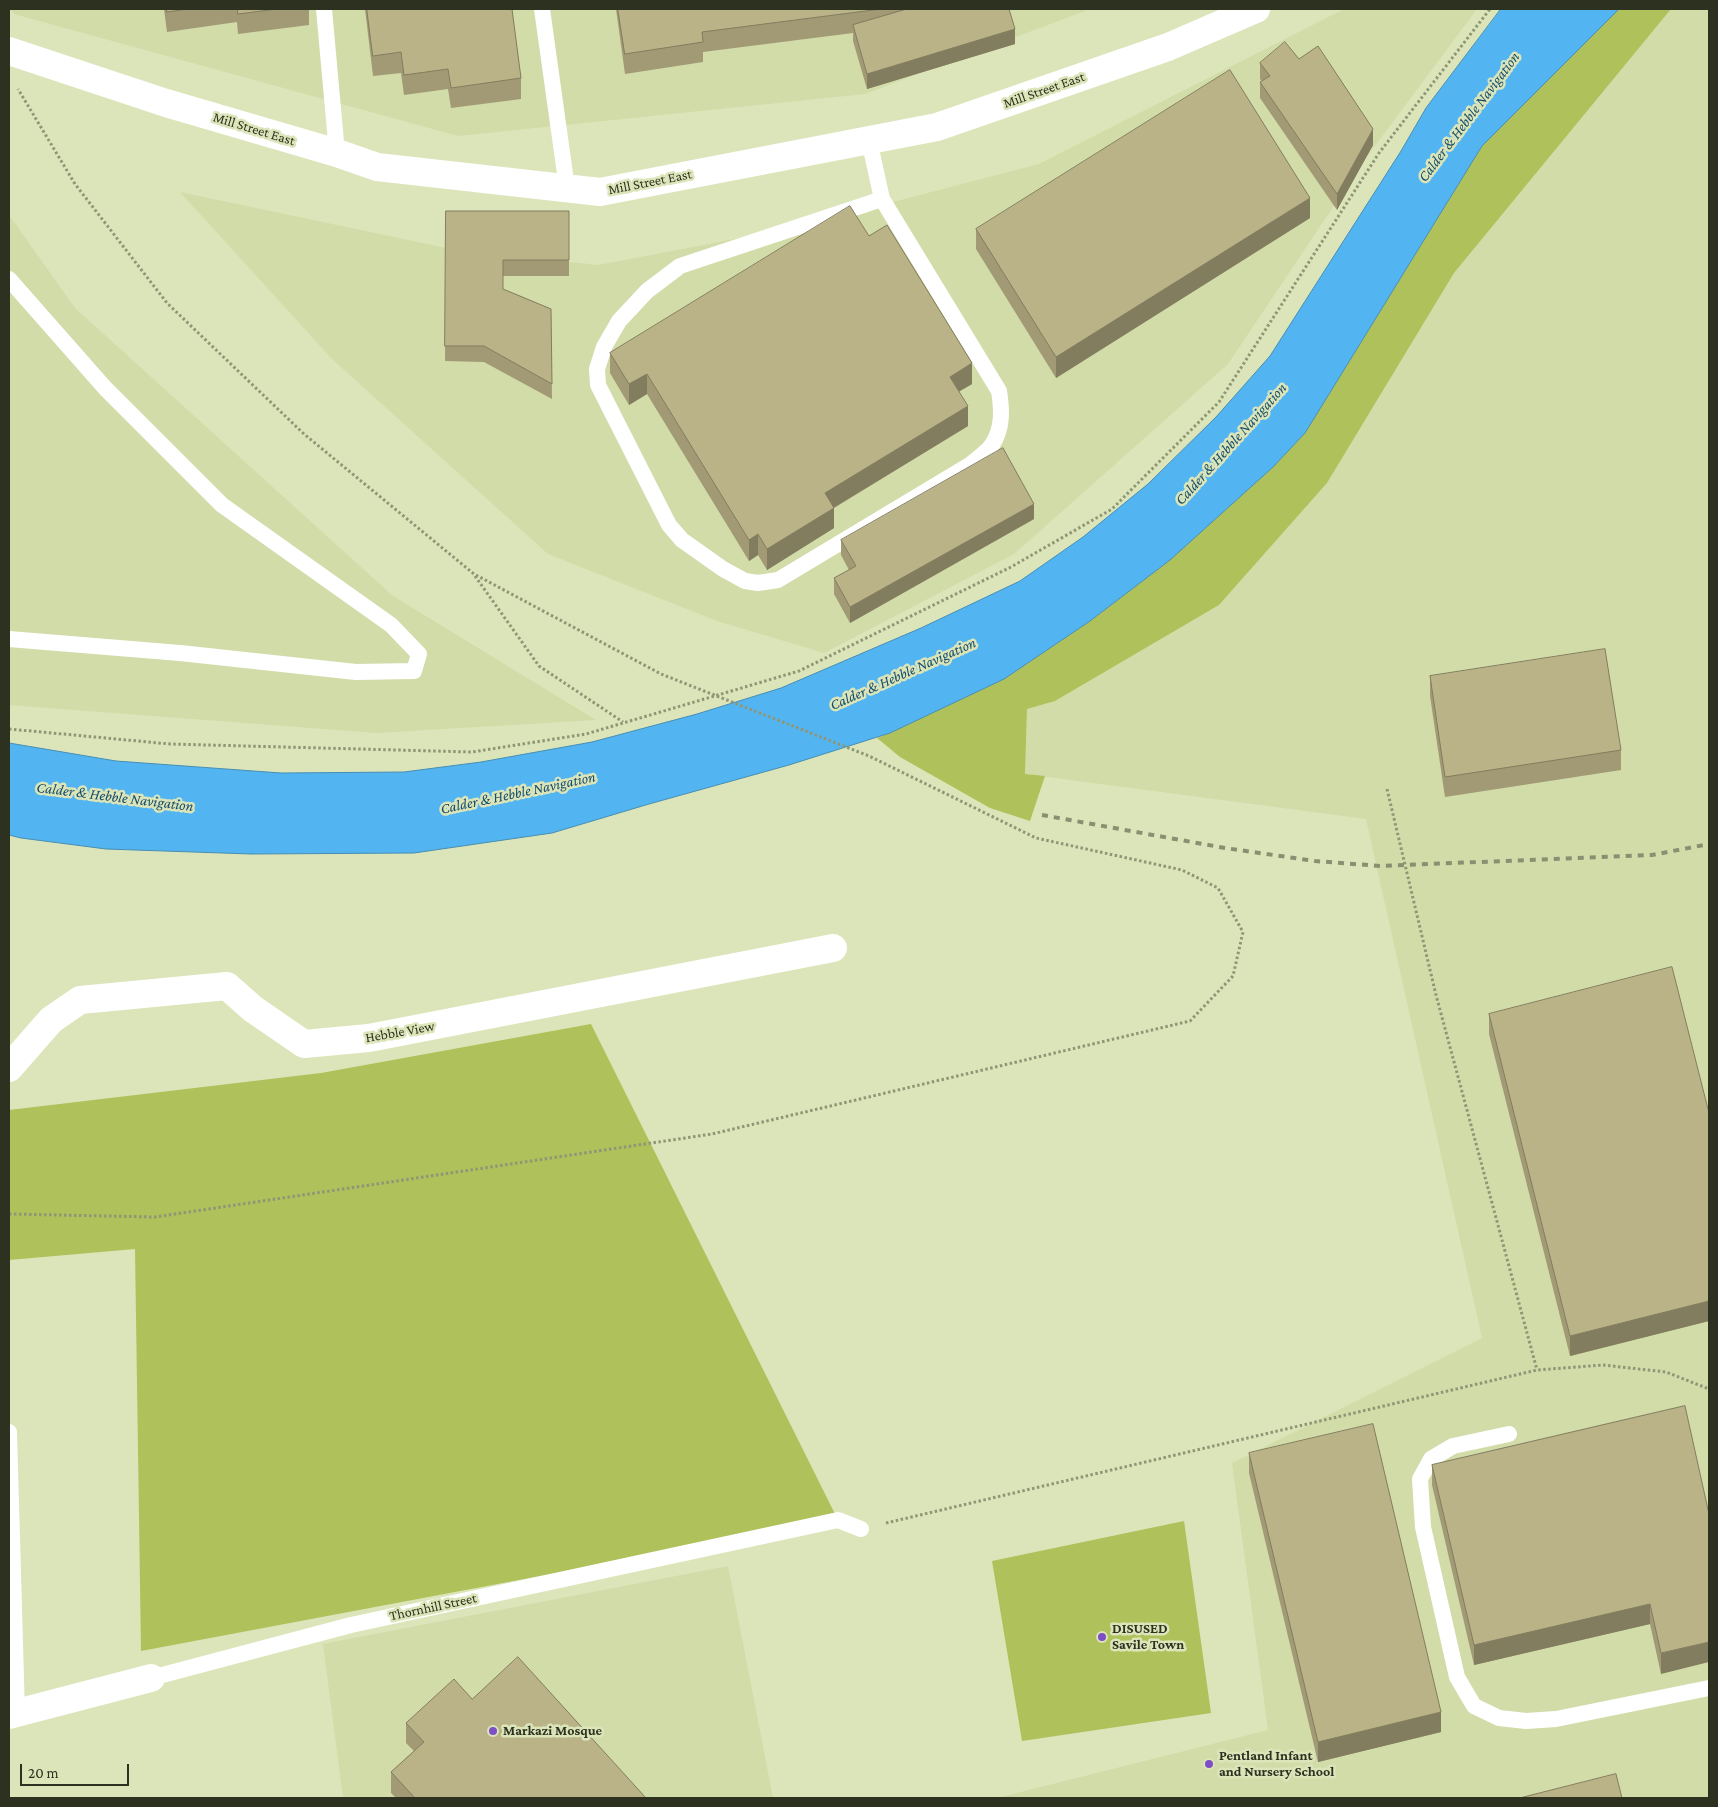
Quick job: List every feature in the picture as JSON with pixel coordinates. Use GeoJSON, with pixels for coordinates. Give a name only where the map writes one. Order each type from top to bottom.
{"type":"FeatureCollection","features":[{"type":"Feature","properties":{"kind":"street","name":"Mill Street East"},"geometry":{"type":"LineString","coordinates":[[9,51],[376,167],[600,192],[946,124],[1168,48],[1256,9]]}},
{"type":"Feature","properties":{"kind":"street","name":"Hebble View"},"geometry":{"type":"LineString","coordinates":[[9,1068],[51,1020],[80,1000],[227,986],[253,1008],[304,1044],[369,1038],[833,948]]}},
{"type":"Feature","properties":{"kind":"street","name":"Thornhill Street"},"geometry":{"type":"LineString","coordinates":[[13,1714],[151,1678]]}},
{"type":"Feature","properties":{"kind":"lane"},"geometry":{"type":"LineString","coordinates":[[324,9],[336,153]]}},
{"type":"Feature","properties":{"kind":"lane"},"geometry":{"type":"LineString","coordinates":[[542,9],[567,188]]}},
{"type":"Feature","properties":{"kind":"lane"},"geometry":{"type":"LineString","coordinates":[[869,140],[882,199],[999,391],[1002,412],[999,428],[991,446],[971,464],[778,580],[758,583],[745,581],[723,569],[682,540],[669,525],[598,385],[597,370],[604,347],[619,321],[647,291],[680,266],[882,199]]}},
{"type":"Feature","properties":{"kind":"lane"},"geometry":{"type":"LineString","coordinates":[[9,279],[105,388],[222,505],[391,625],[419,654],[414,672],[356,672],[180,653],[9,639]]}},
{"type":"Feature","properties":{"kind":"lane"},"geometry":{"type":"LineString","coordinates":[[9,1432],[13,1714]]}},
{"type":"Feature","properties":{"kind":"lane"},"geometry":{"type":"LineString","coordinates":[[1509,1434],[1453,1446],[1431,1459],[1420,1479],[1424,1527],[1457,1677],[1474,1706],[1499,1718],[1526,1721],[1556,1719],[1709,1688]]}},
{"type":"Feature","properties":{"kind":"lane","name":"Thornhill Street"},"geometry":{"type":"LineString","coordinates":[[151,1678],[351,1625],[838,1520],[861,1529]]}},
{"type":"Feature","properties":{"kind":"path"},"geometry":{"type":"LineString","coordinates":[[9,1214],[155,1217],[712,1134],[1190,1021],[1233,976],[1243,932],[1218,888],[1182,870],[1036,838],[869,756],[661,674],[474,574],[304,434],[167,304],[75,184],[15,83]]}},
{"type":"Feature","properties":{"kind":"path"},"geometry":{"type":"LineString","coordinates":[[474,574],[539,666],[624,722]]}},
{"type":"Feature","properties":{"kind":"path"},"geometry":{"type":"LineString","coordinates":[[1387,789],[1436,995],[1537,1370]]}},
{"type":"Feature","properties":{"kind":"path"},"geometry":{"type":"LineString","coordinates":[[861,1529],[1537,1370],[1603,1365],[1666,1372],[1709,1388]]}},
{"type":"Feature","properties":{"kind":"shaded area"},"geometry":{"type":"Polygon","coordinates":[[[11,9],[1090,9],[865,94],[458,136],[14,14],[11,9]]]}},
{"type":"Feature","properties":{"kind":"shaded area"},"geometry":{"type":"Polygon","coordinates":[[[1344,9],[1477,9],[1366,158],[1228,364],[1014,554],[824,653],[717,621],[548,554],[332,359],[180,192],[451,249],[598,265],[793,228],[1039,164],[1344,9]]]}},
{"type":"Feature","properties":{"kind":"shaded area"},"geometry":{"type":"Polygon","coordinates":[[[1671,9],[1709,9],[1709,1798],[997,1798],[1268,1730],[1232,1463],[1482,1338],[1366,819],[1025,774],[1027,709],[1055,701],[1219,605],[1327,483],[1454,273],[1671,9]]]}},
{"type":"Feature","properties":{"kind":"shaded area"},"geometry":{"type":"Polygon","coordinates":[[[9,215],[75,308],[393,596],[596,720],[376,733],[9,705],[9,215]]]}},
{"type":"Feature","properties":{"kind":"shaded area"},"geometry":{"type":"Polygon","coordinates":[[[728,1566],[773,1798],[343,1798],[323,1644],[728,1566]]]}},
{"type":"Feature","properties":{"kind":"green space"},"geometry":{"type":"Polygon","coordinates":[[[1619,9],[1671,9],[1454,273],[1327,483],[1219,605],[1055,701],[1027,709],[1025,774],[1045,776],[1030,821],[990,808],[900,757],[877,738],[1004,679],[1090,621],[1170,560],[1273,467],[1305,433],[1482,146],[1619,9]]]}},
{"type":"Feature","properties":{"kind":"green space"},"geometry":{"type":"Polygon","coordinates":[[[591,1024],[838,1520],[141,1651],[135,1249],[9,1260],[9,1110],[321,1073],[591,1024]]]}},
{"type":"Feature","properties":{"kind":"green space","name":"DISUSED Savile Town"},"geometry":{"type":"Polygon","coordinates":[[[1184,1521],[1211,1713],[1022,1741],[992,1561],[1184,1521]]]}},
{"type":"Feature","properties":{"kind":"water","name":"Calder & Hebble Navigation"},"geometry":{"type":"Polygon","coordinates":[[[1501,9],[1619,9],[1482,146],[1305,433],[1273,467],[1170,560],[1090,621],[1004,679],[890,733],[789,765],[552,833],[414,853],[251,854],[106,849],[9,835],[9,743],[116,761],[281,773],[404,772],[481,762],[592,742],[697,714],[781,688],[921,628],[1020,581],[1083,537],[1148,484],[1216,417],[1270,356],[1401,151],[1426,108],[1501,9]]]}},
{"type":"Feature","properties":{"kind":"building"},"geometry":{"type":"Polygon","coordinates":[[[167,9],[188,9],[167,12],[167,9]]]}},
{"type":"Feature","properties":{"kind":"building"},"geometry":{"type":"Polygon","coordinates":[[[238,9],[277,9],[238,14],[238,9]]]}},
{"type":"Feature","properties":{"kind":"building"},"geometry":{"type":"Polygon","coordinates":[[[367,9],[512,9],[521,78],[451,88],[448,69],[404,75],[401,52],[373,56],[367,9]]]}},
{"type":"Feature","properties":{"kind":"building"},"geometry":{"type":"Polygon","coordinates":[[[618,9],[881,9],[702,32],[703,42],[625,54],[618,9]]]}},
{"type":"Feature","properties":{"kind":"building"},"geometry":{"type":"Polygon","coordinates":[[[907,9],[1009,9],[1015,29],[867,74],[853,25],[907,9]]]}},
{"type":"Feature","properties":{"kind":"building"},"geometry":{"type":"Polygon","coordinates":[[[1285,42],[1299,59],[1318,46],[1373,129],[1337,194],[1260,82],[1270,76],[1260,63],[1285,42]]]}},
{"type":"Feature","properties":{"kind":"building"},"geometry":{"type":"Polygon","coordinates":[[[1230,70],[1310,198],[1056,357],[976,229],[1230,70]]]}},
{"type":"Feature","properties":{"kind":"building"},"geometry":{"type":"Polygon","coordinates":[[[850,206],[869,236],[887,225],[972,363],[950,377],[968,406],[825,493],[834,508],[767,549],[758,534],[749,540],[647,374],[629,384],[610,353],[850,206]]]}},
{"type":"Feature","properties":{"kind":"building"},"geometry":{"type":"Polygon","coordinates":[[[446,211],[569,211],[569,260],[503,260],[503,289],[551,309],[552,384],[484,346],[445,346],[446,211]]]}},
{"type":"Feature","properties":{"kind":"building"},"geometry":{"type":"Polygon","coordinates":[[[1003,448],[1034,504],[850,607],[834,578],[856,566],[841,540],[1003,448]]]}},
{"type":"Feature","properties":{"kind":"building"},"geometry":{"type":"Polygon","coordinates":[[[1605,649],[1621,750],[1445,777],[1430,676],[1605,649]]]}},
{"type":"Feature","properties":{"kind":"building"},"geometry":{"type":"Polygon","coordinates":[[[1672,967],[1709,1113],[1709,1301],[1570,1336],[1489,1014],[1672,967]]]}},
{"type":"Feature","properties":{"kind":"building"},"geometry":{"type":"Polygon","coordinates":[[[1685,1406],[1709,1514],[1709,1642],[1661,1653],[1650,1604],[1474,1645],[1432,1465],[1685,1406]]]}},
{"type":"Feature","properties":{"kind":"building"},"geometry":{"type":"Polygon","coordinates":[[[1373,1424],[1441,1712],[1318,1742],[1249,1453],[1373,1424]]]}},
{"type":"Feature","properties":{"kind":"building","name":"Markazi Mosque"},"geometry":{"type":"Polygon","coordinates":[[[518,1657],[646,1798],[415,1798],[391,1772],[424,1742],[406,1723],[454,1679],[472,1699],[518,1657]]]}},
{"type":"Feature","properties":{"kind":"building"},"geometry":{"type":"Polygon","coordinates":[[[1616,1774],[1622,1798],[1520,1798],[1616,1774]]]}},
{"type":"Feature","properties":{"kind":"railway"},"geometry":{"type":"LineString","coordinates":[[1042,815],[1225,848],[1315,861],[1380,866],[1652,855],[1709,844]]}},
{"type":"Feature","properties":{"kind":"place","name":"DISUSED Savile Town"},"geometry":{"type":"Point","coordinates":[1102,1637]}},
{"type":"Feature","properties":{"kind":"place","name":"Markazi Mosque"},"geometry":{"type":"Point","coordinates":[493,1731]}},
{"type":"Feature","properties":{"kind":"place","name":"Pentland Infant and Nursery School"},"geometry":{"type":"Point","coordinates":[1209,1764]}}]}
